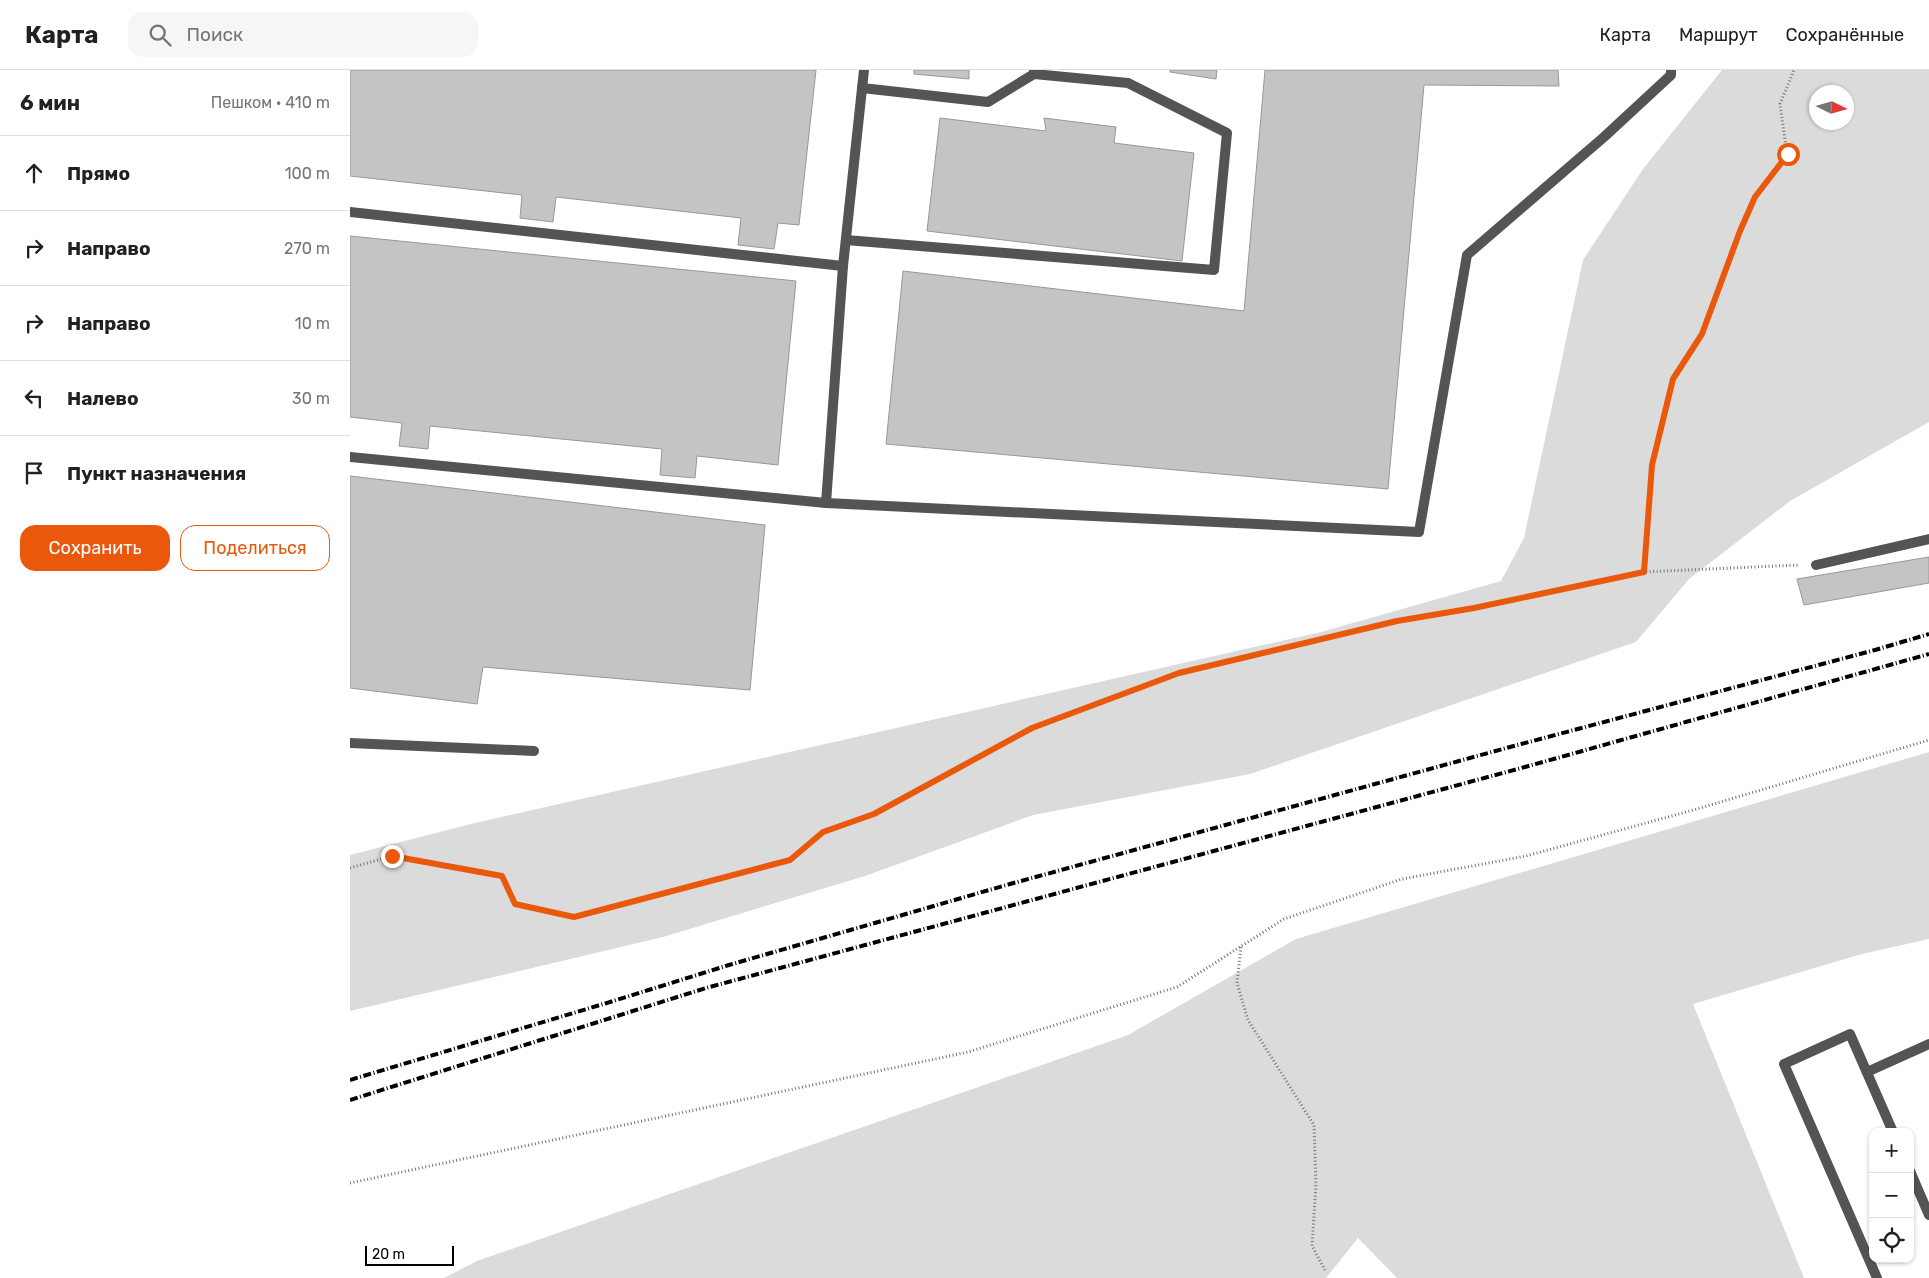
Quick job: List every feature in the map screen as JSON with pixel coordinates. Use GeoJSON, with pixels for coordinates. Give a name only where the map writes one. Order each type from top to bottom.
{"type":"FeatureCollection","features":[{"type":"Feature","properties":{"kind":"lane"},"geometry":{"type":"LineString","coordinates":[[826,502],[843,266],[864,70]]}},
{"type":"Feature","properties":{"kind":"lane"},"geometry":{"type":"LineString","coordinates":[[350,457],[826,502],[1419,532],[1467,255],[1604,137],[1670,75],[1671,70]]}},
{"type":"Feature","properties":{"kind":"lane"},"geometry":{"type":"LineString","coordinates":[[846,240],[1214,270],[1227,133],[1128,83],[1034,72],[988,102],[862,88]]}},
{"type":"Feature","properties":{"kind":"lane"},"geometry":{"type":"LineString","coordinates":[[350,212],[843,266]]}},
{"type":"Feature","properties":{"kind":"lane"},"geometry":{"type":"LineString","coordinates":[[1816,565],[1929,540]]}},
{"type":"Feature","properties":{"kind":"lane"},"geometry":{"type":"LineString","coordinates":[[350,743],[534,751]]}},
{"type":"Feature","properties":{"kind":"lane"},"geometry":{"type":"LineString","coordinates":[[1877,1278],[1784,1064],[1850,1034],[1891,1128]]}},
{"type":"Feature","properties":{"kind":"lane"},"geometry":{"type":"LineString","coordinates":[[1867,1072],[1929,1044]]}},
{"type":"Feature","properties":{"kind":"lane"},"geometry":{"type":"LineString","coordinates":[[1911,1173],[1929,1215]]}},
{"type":"Feature","properties":{"kind":"path"},"geometry":{"type":"LineString","coordinates":[[1644,572],[1652,465],[1673,379],[1702,334],[1740,231],[1755,197],[1788,154],[1780,104],[1794,70]]}},
{"type":"Feature","properties":{"kind":"path"},"geometry":{"type":"LineString","coordinates":[[350,868],[392,856],[502,876],[515,904],[574,917],[790,860],[823,832],[874,814],[1032,728],[1179,673],[1397,621],[1474,608],[1644,572],[1816,565]]}},
{"type":"Feature","properties":{"kind":"path"},"geometry":{"type":"LineString","coordinates":[[350,1183],[968,1052],[1177,987],[1284,919],[1402,879],[1526,856],[1697,809],[1929,740]]}},
{"type":"Feature","properties":{"kind":"path"},"geometry":{"type":"LineString","coordinates":[[1241,947],[1237,983],[1248,1020],[1314,1125],[1316,1185],[1312,1246],[1325,1270]]}},
{"type":"Feature","properties":{"kind":"shaded area"},"geometry":{"type":"Polygon","coordinates":[[[1722,70],[1929,70],[1929,422],[1790,501],[1689,579],[1636,642],[1250,774],[1033,815],[865,876],[663,937],[350,1011],[350,855],[475,823],[1321,632],[1501,581],[1524,538],[1583,260],[1643,169],[1722,70]]]}},
{"type":"Feature","properties":{"kind":"shaded area"},"geometry":{"type":"Polygon","coordinates":[[[1929,752],[1929,939],[1862,954],[1693,1004],[1804,1278],[1397,1278],[1358,1238],[1326,1278],[444,1278],[477,1261],[1128,1035],[1296,939],[1929,752]]]}},
{"type":"Feature","properties":{"kind":"building"},"geometry":{"type":"Polygon","coordinates":[[[350,70],[816,70],[799,225],[778,223],[774,249],[738,245],[741,218],[556,197],[553,222],[520,218],[522,195],[350,176],[350,70]]]}},
{"type":"Feature","properties":{"kind":"building"},"geometry":{"type":"Polygon","coordinates":[[[914,70],[969,70],[969,79],[914,74],[914,70]]]}},
{"type":"Feature","properties":{"kind":"building"},"geometry":{"type":"Polygon","coordinates":[[[1170,70],[1217,70],[1216,79],[1170,72],[1170,70]]]}},
{"type":"Feature","properties":{"kind":"building"},"geometry":{"type":"Polygon","coordinates":[[[1265,70],[1558,70],[1559,86],[1424,85],[1388,489],[886,444],[903,271],[1244,311],[1265,70]]]}},
{"type":"Feature","properties":{"kind":"building"},"geometry":{"type":"Polygon","coordinates":[[[940,118],[1046,131],[1044,118],[1116,127],[1114,143],[1194,153],[1182,261],[927,231],[940,118]]]}},
{"type":"Feature","properties":{"kind":"building"},"geometry":{"type":"Polygon","coordinates":[[[350,236],[796,281],[778,465],[697,456],[695,478],[660,475],[662,449],[430,426],[428,449],[399,446],[402,423],[350,417],[350,236]]]}},
{"type":"Feature","properties":{"kind":"building"},"geometry":{"type":"Polygon","coordinates":[[[350,476],[765,525],[750,690],[483,667],[477,704],[350,688],[350,476]]]}},
{"type":"Feature","properties":{"kind":"building"},"geometry":{"type":"Polygon","coordinates":[[[1929,557],[1929,583],[1804,605],[1797,579],[1929,557]]]}},
{"type":"Feature","properties":{"kind":"railway"},"geometry":{"type":"LineString","coordinates":[[350,1080],[729,965],[1010,884],[1929,634]]}},
{"type":"Feature","properties":{"kind":"railway"},"geometry":{"type":"LineString","coordinates":[[350,1100],[706,988],[1525,767],[1929,654]]}},
{"type":"Feature","properties":{"kind":"route"},"geometry":{"type":"LineString","coordinates":[[392,856],[502,876],[515,904],[574,917],[790,860],[823,832],[874,814],[1032,728],[1179,673],[1397,621],[1474,608],[1644,572],[1652,465],[1673,379],[1702,334],[1740,231],[1755,197],[1788,154]]}}]}
